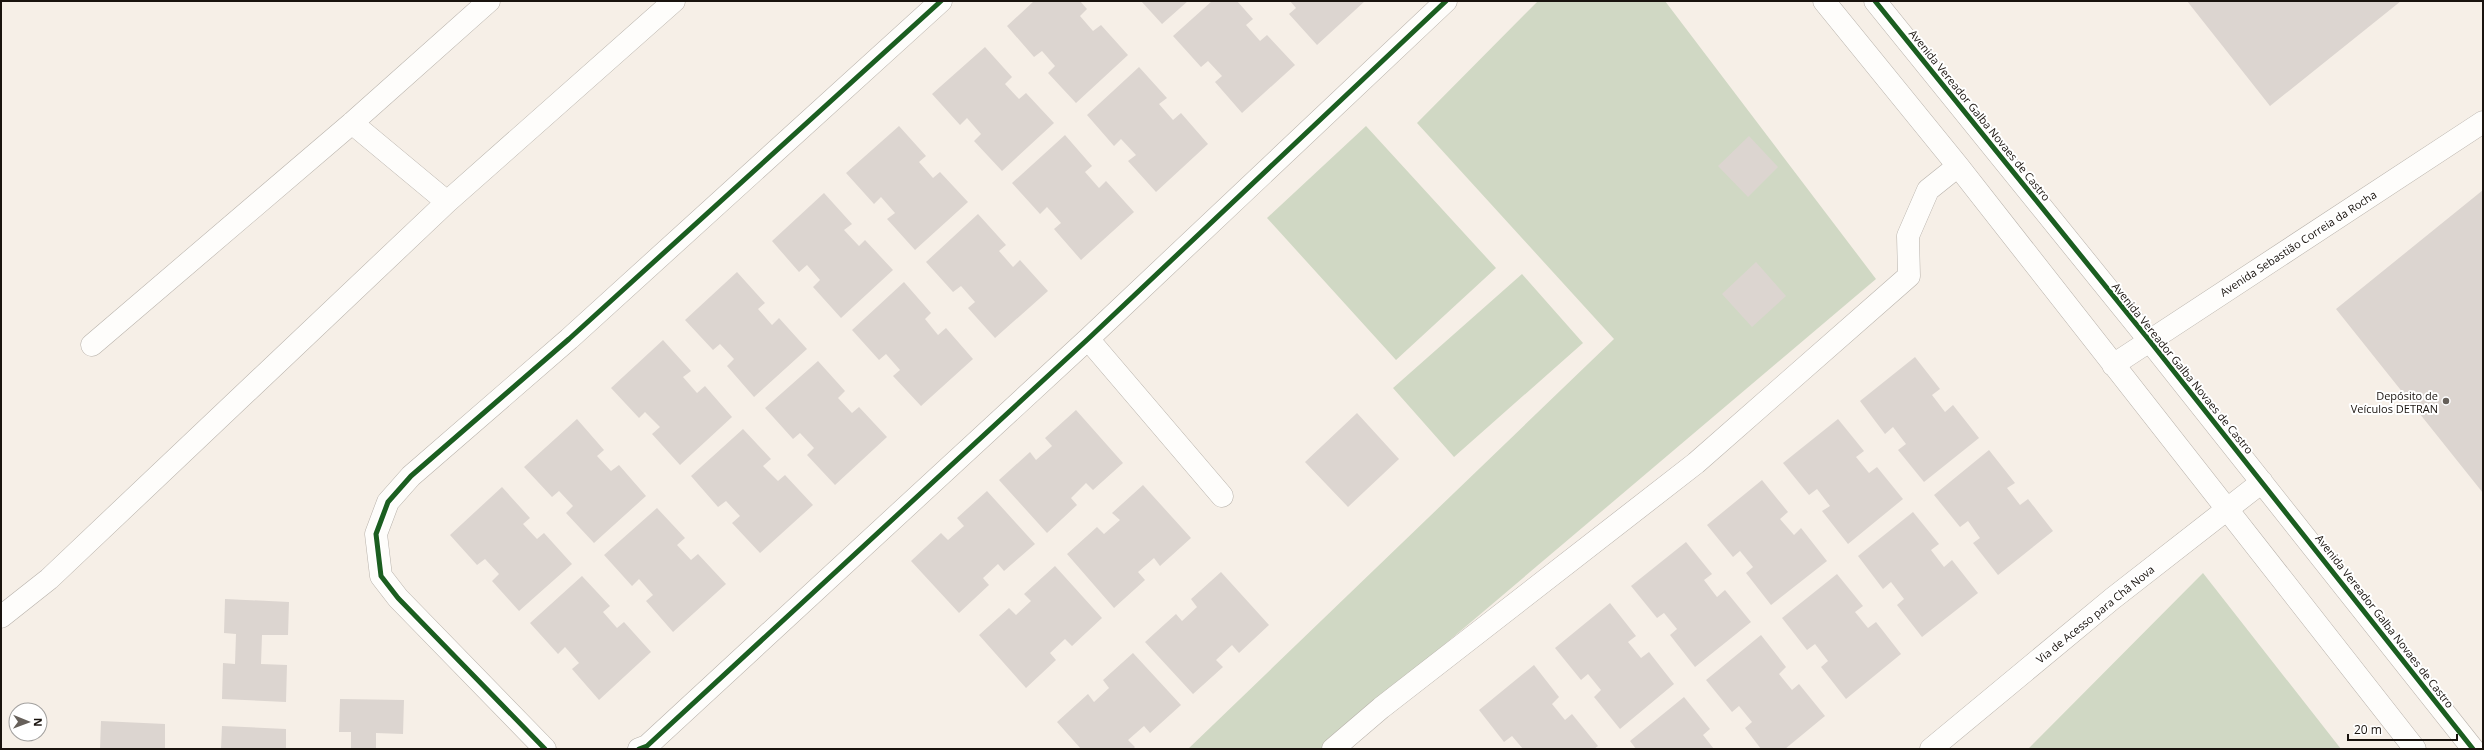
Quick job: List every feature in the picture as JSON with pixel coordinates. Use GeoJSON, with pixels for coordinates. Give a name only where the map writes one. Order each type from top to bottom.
{"type":"FeatureCollection","features":[{"type":"Feature","properties":{"kind":"street"},"geometry":{"type":"LineString","coordinates":[[92,345],[352,123],[490,1]]}},
{"type":"Feature","properties":{"kind":"street"},"geometry":{"type":"LineString","coordinates":[[1,617],[49,579],[447,202],[674,1]]}},
{"type":"Feature","properties":{"kind":"street"},"geometry":{"type":"LineString","coordinates":[[545,749],[398,598],[381,576],[376,534],[388,502],[411,476],[569,339],[941,1]]}},
{"type":"Feature","properties":{"kind":"street"},"geometry":{"type":"LineString","coordinates":[[639,749],[647,746],[1088,339],[1446,1]]}},
{"type":"Feature","properties":{"kind":"street"},"geometry":{"type":"LineString","coordinates":[[1824,1],[1958,166],[2226,510],[2415,749]]}},
{"type":"Feature","properties":{"kind":"street","name":"Avenida Vereador Galba Novaes de Castro"},"geometry":{"type":"LineString","coordinates":[[1875,1],[2149,340],[2473,749]]}},
{"type":"Feature","properties":{"kind":"street","name":"Avenida Sebastião Correia da Rocha"},"geometry":{"type":"LineString","coordinates":[[2113,365],[2483,122]]}},
{"type":"Feature","properties":{"kind":"street"},"geometry":{"type":"LineString","coordinates":[[352,123],[447,202]]}},
{"type":"Feature","properties":{"kind":"street"},"geometry":{"type":"LineString","coordinates":[[1333,749],[1381,708],[1696,463],[1909,276],[1908,236],[1928,190],[1958,166]]}},
{"type":"Feature","properties":{"kind":"street"},"geometry":{"type":"LineString","coordinates":[[1088,339],[1222,496]]}},
{"type":"Feature","properties":{"kind":"street","name":"Via de Acesso para Chã Nova"},"geometry":{"type":"LineString","coordinates":[[1931,749],[2112,599],[2262,482]]}},
{"type":"Feature","properties":{"kind":"green space"},"geometry":{"type":"Polygon","coordinates":[[[1538,1],[1665,1],[1876,279],[1321,749],[1188,749],[1614,339],[1417,123],[1538,1]]]}},
{"type":"Feature","properties":{"kind":"green space"},"geometry":{"type":"Polygon","coordinates":[[[1366,126],[1496,268],[1396,360],[1267,218],[1366,126]]]}},
{"type":"Feature","properties":{"kind":"green space"},"geometry":{"type":"Polygon","coordinates":[[[1522,274],[1583,343],[1454,457],[1393,388],[1522,274]]]}},
{"type":"Feature","properties":{"kind":"green space"},"geometry":{"type":"Polygon","coordinates":[[[2203,573],[2341,749],[2028,749],[2203,573]]]}},
{"type":"Feature","properties":{"kind":"building"},"geometry":{"type":"Polygon","coordinates":[[[1034,1],[1080,1],[1087,9],[1080,16],[1093,31],[1101,25],[1128,55],[1076,103],[1048,73],[1055,66],[1042,51],[1034,57],[1007,26],[1034,1]]]}},
{"type":"Feature","properties":{"kind":"building"},"geometry":{"type":"Polygon","coordinates":[[[1141,1],[1188,1],[1162,24],[1141,1]]]}},
{"type":"Feature","properties":{"kind":"building"},"geometry":{"type":"Polygon","coordinates":[[[1212,1],[1237,1],[1253,19],[1246,25],[1260,41],[1267,35],[1295,65],[1242,113],[1215,82],[1222,76],[1208,61],[1201,67],[1173,36],[1212,1]]]}},
{"type":"Feature","properties":{"kind":"building"},"geometry":{"type":"Polygon","coordinates":[[[1290,1],[1365,1],[1317,45],[1289,14],[1296,8],[1290,1]]]}},
{"type":"Feature","properties":{"kind":"building"},"geometry":{"type":"Polygon","coordinates":[[[2187,1],[2401,1],[2270,106],[2187,1]]]}},
{"type":"Feature","properties":{"kind":"building"},"geometry":{"type":"Polygon","coordinates":[[[985,47],[1012,77],[1005,84],[1019,99],[1026,93],[1054,123],[1002,171],[974,141],[981,134],[967,118],[960,125],[932,94],[985,47]]]}},
{"type":"Feature","properties":{"kind":"building"},"geometry":{"type":"Polygon","coordinates":[[[1139,67],[1167,98],[1159,104],[1173,120],[1181,113],[1208,144],[1156,192],[1128,161],[1136,155],[1121,139],[1114,146],[1087,115],[1139,67]]]}},
{"type":"Feature","properties":{"kind":"building"},"geometry":{"type":"Polygon","coordinates":[[[899,126],[926,156],[919,162],[933,178],[940,172],[968,202],[915,250],[887,219],[895,213],[881,197],[874,204],[846,173],[899,126]]]}},
{"type":"Feature","properties":{"kind":"building"},"geometry":{"type":"Polygon","coordinates":[[[1065,135],[1092,166],[1085,172],[1099,188],[1106,181],[1134,212],[1081,260],[1054,229],[1061,223],[1047,207],[1040,214],[1012,183],[1065,135]]]}},
{"type":"Feature","properties":{"kind":"building"},"geometry":{"type":"Polygon","coordinates":[[[1749,136],[1778,167],[1748,197],[1718,166],[1749,136]]]}},
{"type":"Feature","properties":{"kind":"building","name":"Depósito de Veículos DETRAN"},"geometry":{"type":"Polygon","coordinates":[[[2483,190],[2483,493],[2336,309],[2483,190]]]}},
{"type":"Feature","properties":{"kind":"building"},"geometry":{"type":"Polygon","coordinates":[[[824,193],[852,224],[844,230],[859,246],[865,240],[893,270],[841,318],[813,287],[820,280],[807,265],[799,272],[772,241],[824,193]]]}},
{"type":"Feature","properties":{"kind":"building"},"geometry":{"type":"Polygon","coordinates":[[[978,214],[1006,245],[999,251],[1013,267],[1020,260],[1048,291],[995,338],[968,308],[975,302],[961,286],[953,292],[926,262],[978,214]]]}},
{"type":"Feature","properties":{"kind":"building"},"geometry":{"type":"Polygon","coordinates":[[[1756,262],[1786,296],[1752,327],[1722,294],[1756,262]]]}},
{"type":"Feature","properties":{"kind":"building"},"geometry":{"type":"Polygon","coordinates":[[[737,272],[765,303],[758,309],[772,325],[779,318],[807,349],[754,397],[727,366],[734,359],[720,344],[713,350],[685,320],[737,272]]]}},
{"type":"Feature","properties":{"kind":"building"},"geometry":{"type":"Polygon","coordinates":[[[904,282],[931,313],[925,319],[938,335],[946,328],[973,359],[921,406],[893,376],[900,370],[886,354],[879,360],[852,330],[904,282]]]}},
{"type":"Feature","properties":{"kind":"building"},"geometry":{"type":"Polygon","coordinates":[[[663,340],[691,371],[683,377],[697,393],[705,386],[732,417],[680,465],[652,434],[660,427],[645,412],[639,418],[611,388],[663,340]]]}},
{"type":"Feature","properties":{"kind":"building"},"geometry":{"type":"Polygon","coordinates":[[[1915,357],[1940,389],[1932,395],[1945,412],[1953,405],[1979,438],[1924,482],[1898,450],[1906,444],[1893,427],[1885,434],[1860,401],[1915,357]]]}},
{"type":"Feature","properties":{"kind":"building"},"geometry":{"type":"Polygon","coordinates":[[[818,361],[845,391],[838,398],[852,413],[859,407],[887,437],[835,485],[807,455],[814,448],[800,433],[793,439],[765,408],[818,361]]]}},
{"type":"Feature","properties":{"kind":"building"},"geometry":{"type":"Polygon","coordinates":[[[1076,410],[1123,463],[1093,490],[1086,483],[1071,498],[1077,505],[1047,533],[999,480],[1030,452],[1036,460],[1052,446],[1045,438],[1076,410]]]}},
{"type":"Feature","properties":{"kind":"building"},"geometry":{"type":"Polygon","coordinates":[[[1357,413],[1399,459],[1348,507],[1305,462],[1357,413]]]}},
{"type":"Feature","properties":{"kind":"building"},"geometry":{"type":"Polygon","coordinates":[[[577,419],[604,450],[597,456],[611,471],[619,465],[646,496],[594,543],[566,513],[573,506],[559,491],[552,497],[524,467],[577,419]]]}},
{"type":"Feature","properties":{"kind":"building"},"geometry":{"type":"Polygon","coordinates":[[[1838,419],[1864,451],[1856,457],[1869,473],[1877,467],[1903,499],[1848,544],[1822,511],[1830,506],[1817,489],[1809,495],[1783,463],[1838,419]]]}},
{"type":"Feature","properties":{"kind":"building"},"geometry":{"type":"Polygon","coordinates":[[[743,429],[771,459],[763,466],[778,481],[785,475],[813,505],[760,553],[732,523],[740,516],[726,501],[718,507],[691,476],[743,429]]]}},
{"type":"Feature","properties":{"kind":"building"},"geometry":{"type":"Polygon","coordinates":[[[1989,450],[2015,483],[2007,488],[2020,505],[2028,499],[2053,531],[1998,575],[1973,543],[1980,538],[1968,521],[1960,527],[1934,495],[1989,450]]]}},
{"type":"Feature","properties":{"kind":"building"},"geometry":{"type":"Polygon","coordinates":[[[1762,480],[1788,512],[1780,519],[1794,535],[1801,528],[1827,561],[1771,605],[1746,573],[1753,567],[1740,551],[1733,557],[1707,525],[1762,480]]]}},
{"type":"Feature","properties":{"kind":"building"},"geometry":{"type":"Polygon","coordinates":[[[1143,485],[1191,538],[1160,566],[1154,558],[1138,572],[1145,580],[1114,608],[1067,554],[1097,527],[1104,534],[1120,520],[1112,513],[1143,485]]]}},
{"type":"Feature","properties":{"kind":"building"},"geometry":{"type":"Polygon","coordinates":[[[502,487],[530,518],[523,524],[537,539],[544,533],[572,564],[519,611],[492,581],[499,574],[485,559],[477,565],[450,535],[502,487]]]}},
{"type":"Feature","properties":{"kind":"building"},"geometry":{"type":"Polygon","coordinates":[[[987,491],[1035,544],[1004,571],[998,564],[983,578],[989,585],[959,613],[911,561],[941,533],[948,540],[964,526],[957,518],[987,491]]]}},
{"type":"Feature","properties":{"kind":"building"},"geometry":{"type":"Polygon","coordinates":[[[657,508],[685,538],[677,545],[691,560],[698,554],[726,584],[673,632],[646,601],[653,595],[639,579],[632,586],[604,555],[657,508]]]}},
{"type":"Feature","properties":{"kind":"building"},"geometry":{"type":"Polygon","coordinates":[[[1913,512],[1939,544],[1931,550],[1944,567],[1952,560],[1978,593],[1922,637],[1897,605],[1904,599],[1891,582],[1883,589],[1858,556],[1913,512]]]}},
{"type":"Feature","properties":{"kind":"building"},"geometry":{"type":"Polygon","coordinates":[[[1686,542],[1712,574],[1704,580],[1717,597],[1725,590],[1751,622],[1695,667],[1670,635],[1677,629],[1664,613],[1657,618],[1631,586],[1686,542]]]}},
{"type":"Feature","properties":{"kind":"building"},"geometry":{"type":"Polygon","coordinates":[[[1055,566],[1102,618],[1072,646],[1065,639],[1050,653],[1056,660],[1026,688],[979,635],[1009,608],[1016,615],[1031,601],[1024,594],[1055,566]]]}},
{"type":"Feature","properties":{"kind":"building"},"geometry":{"type":"Polygon","coordinates":[[[1221,572],[1269,625],[1239,653],[1232,645],[1216,660],[1223,667],[1193,694],[1145,642],[1176,614],[1182,621],[1197,607],[1191,599],[1221,572]]]}},
{"type":"Feature","properties":{"kind":"building"},"geometry":{"type":"Polygon","coordinates":[[[1837,574],[1863,606],[1855,612],[1868,628],[1876,622],[1901,654],[1846,699],[1821,667],[1828,661],[1815,644],[1807,650],[1782,618],[1837,574]]]}},
{"type":"Feature","properties":{"kind":"building"},"geometry":{"type":"Polygon","coordinates":[[[582,576],[610,606],[603,612],[617,628],[624,622],[651,652],[599,700],[572,669],[579,663],[565,647],[558,654],[530,623],[582,576]]]}},
{"type":"Feature","properties":{"kind":"building"},"geometry":{"type":"Polygon","coordinates":[[[225,599],[289,602],[288,635],[262,635],[261,664],[287,665],[286,702],[222,699],[223,663],[235,664],[236,634],[224,633],[225,599]]]}},
{"type":"Feature","properties":{"kind":"building"},"geometry":{"type":"Polygon","coordinates":[[[1610,603],[1636,636],[1628,642],[1641,658],[1649,652],[1674,684],[1620,729],[1594,697],[1601,690],[1588,674],[1581,680],[1555,648],[1610,603]]]}},
{"type":"Feature","properties":{"kind":"building"},"geometry":{"type":"Polygon","coordinates":[[[1761,635],[1786,667],[1779,674],[1792,690],[1799,684],[1825,716],[1785,749],[1761,749],[1745,728],[1752,722],[1739,706],[1732,712],[1706,680],[1761,635]]]}},
{"type":"Feature","properties":{"kind":"building"},"geometry":{"type":"Polygon","coordinates":[[[1133,653],[1181,705],[1150,733],[1144,726],[1128,740],[1135,747],[1133,749],[1081,749],[1057,722],[1088,694],[1094,702],[1109,688],[1103,680],[1133,653]]]}},
{"type":"Feature","properties":{"kind":"building"},"geometry":{"type":"Polygon","coordinates":[[[1534,665],[1559,697],[1552,704],[1565,720],[1572,714],[1598,746],[1594,749],[1523,749],[1512,736],[1504,742],[1479,710],[1534,665]]]}},
{"type":"Feature","properties":{"kind":"building"},"geometry":{"type":"Polygon","coordinates":[[[1684,697],[1710,729],[1703,735],[1714,749],[1636,749],[1630,741],[1684,697]]]}},
{"type":"Feature","properties":{"kind":"building"},"geometry":{"type":"Polygon","coordinates":[[[340,699],[404,700],[403,734],[376,733],[376,749],[351,749],[351,732],[339,732],[340,699]]]}},
{"type":"Feature","properties":{"kind":"building"},"geometry":{"type":"Polygon","coordinates":[[[101,721],[165,724],[165,749],[100,749],[101,721]]]}},
{"type":"Feature","properties":{"kind":"building"},"geometry":{"type":"Polygon","coordinates":[[[222,726],[286,729],[286,749],[221,749],[222,726]]]}},
{"type":"Feature","properties":{"kind":"cycle path"},"geometry":{"type":"LineString","coordinates":[[545,749],[398,598],[381,576],[376,534],[388,502],[411,476],[569,339],[941,1]]}},
{"type":"Feature","properties":{"kind":"cycle path"},"geometry":{"type":"LineString","coordinates":[[639,749],[647,746],[1088,339],[1446,1]]}},
{"type":"Feature","properties":{"kind":"cycle path"},"geometry":{"type":"LineString","coordinates":[[1875,1],[2149,340],[2473,749]]}},
{"type":"Feature","properties":{"kind":"place","name":"Depósito de Veículos DETRAN"},"geometry":{"type":"Point","coordinates":[2446,401]}}]}
